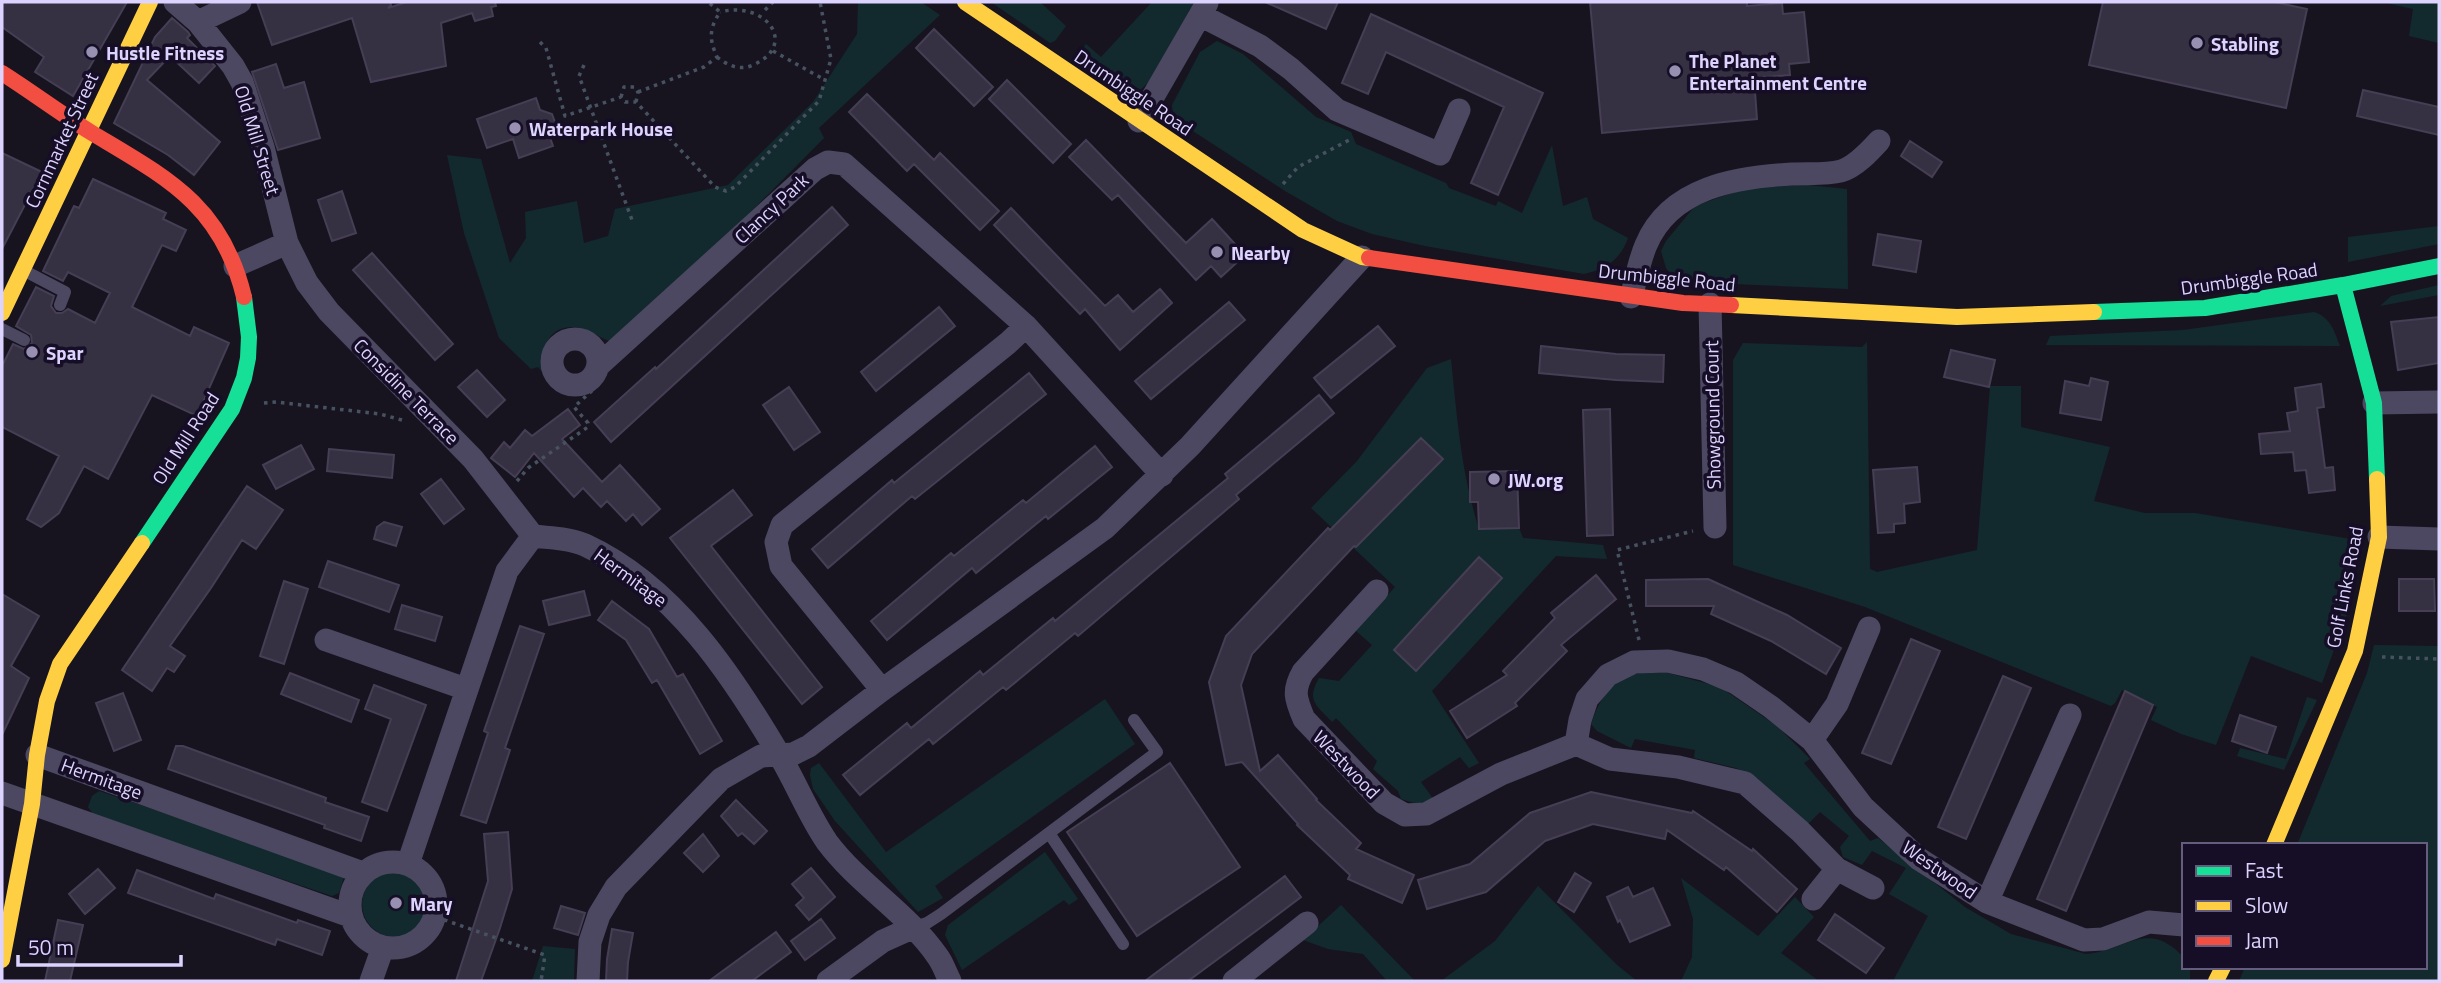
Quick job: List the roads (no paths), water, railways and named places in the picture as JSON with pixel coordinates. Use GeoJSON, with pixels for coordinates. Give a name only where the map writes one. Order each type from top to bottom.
{"type":"FeatureCollection","features":[{"type":"Feature","properties":{"kind":"street","name":"Cornmarket Street"},"geometry":{"type":"LineString","coordinates":[[2,313],[150,2]]}},
{"type":"Feature","properties":{"kind":"street","name":"Old Mill Street"},"geometry":{"type":"LineString","coordinates":[[175,2],[198,22],[233,66],[242,82],[263,146],[287,243]]}},
{"type":"Feature","properties":{"kind":"street"},"geometry":{"type":"LineString","coordinates":[[198,22],[240,2]]}},
{"type":"Feature","properties":{"kind":"street","name":"Drumbiggle Road"},"geometry":{"type":"LineString","coordinates":[[965,2],[1303,230],[1362,257],[1631,297],[1710,304],[1957,317],[2205,308],[2439,266]]}},
{"type":"Feature","properties":{"kind":"street"},"geometry":{"type":"LineString","coordinates":[[1139,121],[1204,9],[1291,69],[1336,110],[1440,155],[1459,110]]}},
{"type":"Feature","properties":{"kind":"street","name":"Old Mill Road"},"geometry":{"type":"LineString","coordinates":[[2,73],[164,176],[194,201],[220,238],[235,266],[242,286],[249,357],[242,386],[232,409],[60,664],[47,701],[37,755],[33,804],[2,960]]}},
{"type":"Feature","properties":{"kind":"street"},"geometry":{"type":"LineString","coordinates":[[1631,297],[1646,245],[1662,218],[1686,198],[1722,183],[1765,175],[1842,171],[1868,154],[1879,141]]}},
{"type":"Feature","properties":{"kind":"street","name":"Clancy Park"},"geometry":{"type":"LineString","coordinates":[[595,357],[619,349],[815,169],[828,162],[844,164],[1026,326],[1162,475]]}},
{"type":"Feature","properties":{"kind":"street"},"geometry":{"type":"LineString","coordinates":[[235,266],[287,243]]}},
{"type":"Feature","properties":{"kind":"street","name":"Considine Terrace"},"geometry":{"type":"LineString","coordinates":[[287,243],[307,283],[329,312],[473,459],[533,536]]}},
{"type":"Feature","properties":{"kind":"street"},"geometry":{"type":"LineString","coordinates":[[588,981],[590,942],[599,915],[616,887],[721,779],[761,756],[793,754],[809,746],[1105,528],[1162,475],[1362,257]]}},
{"type":"Feature","properties":{"kind":"street","name":"Golf Links Road"},"geometry":{"type":"LineString","coordinates":[[2275,843],[2355,652],[2379,537],[2374,403],[2343,285]]}},
{"type":"Feature","properties":{"kind":"street","name":"Showground Court"},"geometry":{"type":"LineString","coordinates":[[1710,304],[1715,527]]}},
{"type":"Feature","properties":{"kind":"street"},"geometry":{"type":"LineString","coordinates":[[882,690],[781,566],[776,542],[782,526],[1026,326]]}},
{"type":"Feature","properties":{"kind":"street"},"geometry":{"type":"LineString","coordinates":[[2374,403],[2439,402]]}},
{"type":"Feature","properties":{"kind":"street"},"geometry":{"type":"LineString","coordinates":[[408,864],[508,571],[533,536]]}},
{"type":"Feature","properties":{"kind":"street","name":"Hermitage"},"geometry":{"type":"LineString","coordinates":[[533,536],[583,544],[645,583],[681,615],[722,667],[780,756],[827,841],[858,878],[912,928],[938,958],[950,981]]}},
{"type":"Feature","properties":{"kind":"street"},"geometry":{"type":"LineString","coordinates":[[2379,537],[2439,539]]}},
{"type":"Feature","properties":{"kind":"street","name":"Westwood"},"geometry":{"type":"LineString","coordinates":[[1377,591],[1303,672],[1296,685],[1297,702],[1304,719],[1384,803],[1405,815],[1426,814],[1501,774],[1576,744],[1587,698],[1608,675],[1634,662],[1668,662],[1703,669],[1737,683],[1771,707],[1812,740],[1863,807],[1919,859],[1987,902],[2084,940],[2103,939],[2149,922],[2182,925]]}},
{"type":"Feature","properties":{"kind":"street"},"geometry":{"type":"LineString","coordinates":[[1812,740],[1837,704],[1869,628]]}},
{"type":"Feature","properties":{"kind":"street"},"geometry":{"type":"LineString","coordinates":[[326,640],[466,689]]}},
{"type":"Feature","properties":{"kind":"street","name":"Westwood"},"geometry":{"type":"LineString","coordinates":[[1987,902],[2070,715]]}},
{"type":"Feature","properties":{"kind":"street"},"geometry":{"type":"LineString","coordinates":[[1576,744],[1610,759],[1678,767],[1745,783],[1838,869],[1873,888]]}},
{"type":"Feature","properties":{"kind":"street","name":"Hermitage"},"geometry":{"type":"LineString","coordinates":[[37,755],[363,873]]}},
{"type":"Feature","properties":{"kind":"street"},"geometry":{"type":"LineString","coordinates":[[2,793],[350,916]]}},
{"type":"Feature","properties":{"kind":"street"},"geometry":{"type":"LineString","coordinates":[[387,862],[408,864],[423,873],[434,889],[436,917],[422,937],[405,947],[383,947],[368,940],[357,929],[350,916],[351,898],[355,883],[363,873],[377,864],[387,862]]}},
{"type":"Feature","properties":{"kind":"street"},"geometry":{"type":"LineString","coordinates":[[1813,899],[1838,869]]}},
{"type":"Feature","properties":{"kind":"street"},"geometry":{"type":"LineString","coordinates":[[1234,981],[1307,923]]}},
{"type":"Feature","properties":{"kind":"street"},"geometry":{"type":"LineString","coordinates":[[828,981],[883,942],[912,928]]}},
{"type":"Feature","properties":{"kind":"street"},"geometry":{"type":"LineString","coordinates":[[371,981],[383,947]]}},
{"type":"Feature","properties":{"kind":"lane"},"geometry":{"type":"LineString","coordinates":[[23,270],[65,292],[60,304]]}},
{"type":"Feature","properties":{"kind":"lane"},"geometry":{"type":"LineString","coordinates":[[2,329],[24,340]]}},
{"type":"Feature","properties":{"kind":"lane"},"geometry":{"type":"LineString","coordinates":[[912,928],[941,914],[1157,752],[1134,720]]}},
{"type":"Feature","properties":{"kind":"lane"},"geometry":{"type":"LineString","coordinates":[[1049,833],[1123,944]]}},
{"type":"Feature","properties":{"kind":"place","name":"Stabling"},"geometry":{"type":"Point","coordinates":[2197,43]}},
{"type":"Feature","properties":{"kind":"place","name":"Hustle Fitness"},"geometry":{"type":"Point","coordinates":[92,52]}},
{"type":"Feature","properties":{"kind":"place","name":"The Planet Entertainment Centre"},"geometry":{"type":"Point","coordinates":[1675,71]}},
{"type":"Feature","properties":{"kind":"place","name":"Waterpark House"},"geometry":{"type":"Point","coordinates":[515,128]}},
{"type":"Feature","properties":{"kind":"place","name":"Nearby"},"geometry":{"type":"Point","coordinates":[1217,252]}},
{"type":"Feature","properties":{"kind":"place","name":"Spar"},"geometry":{"type":"Point","coordinates":[32,352]}},
{"type":"Feature","properties":{"kind":"place","name":"JW.org"},"geometry":{"type":"Point","coordinates":[1494,479]}},
{"type":"Feature","properties":{"kind":"place","name":"Mary"},"geometry":{"type":"Point","coordinates":[396,903]}}]}
